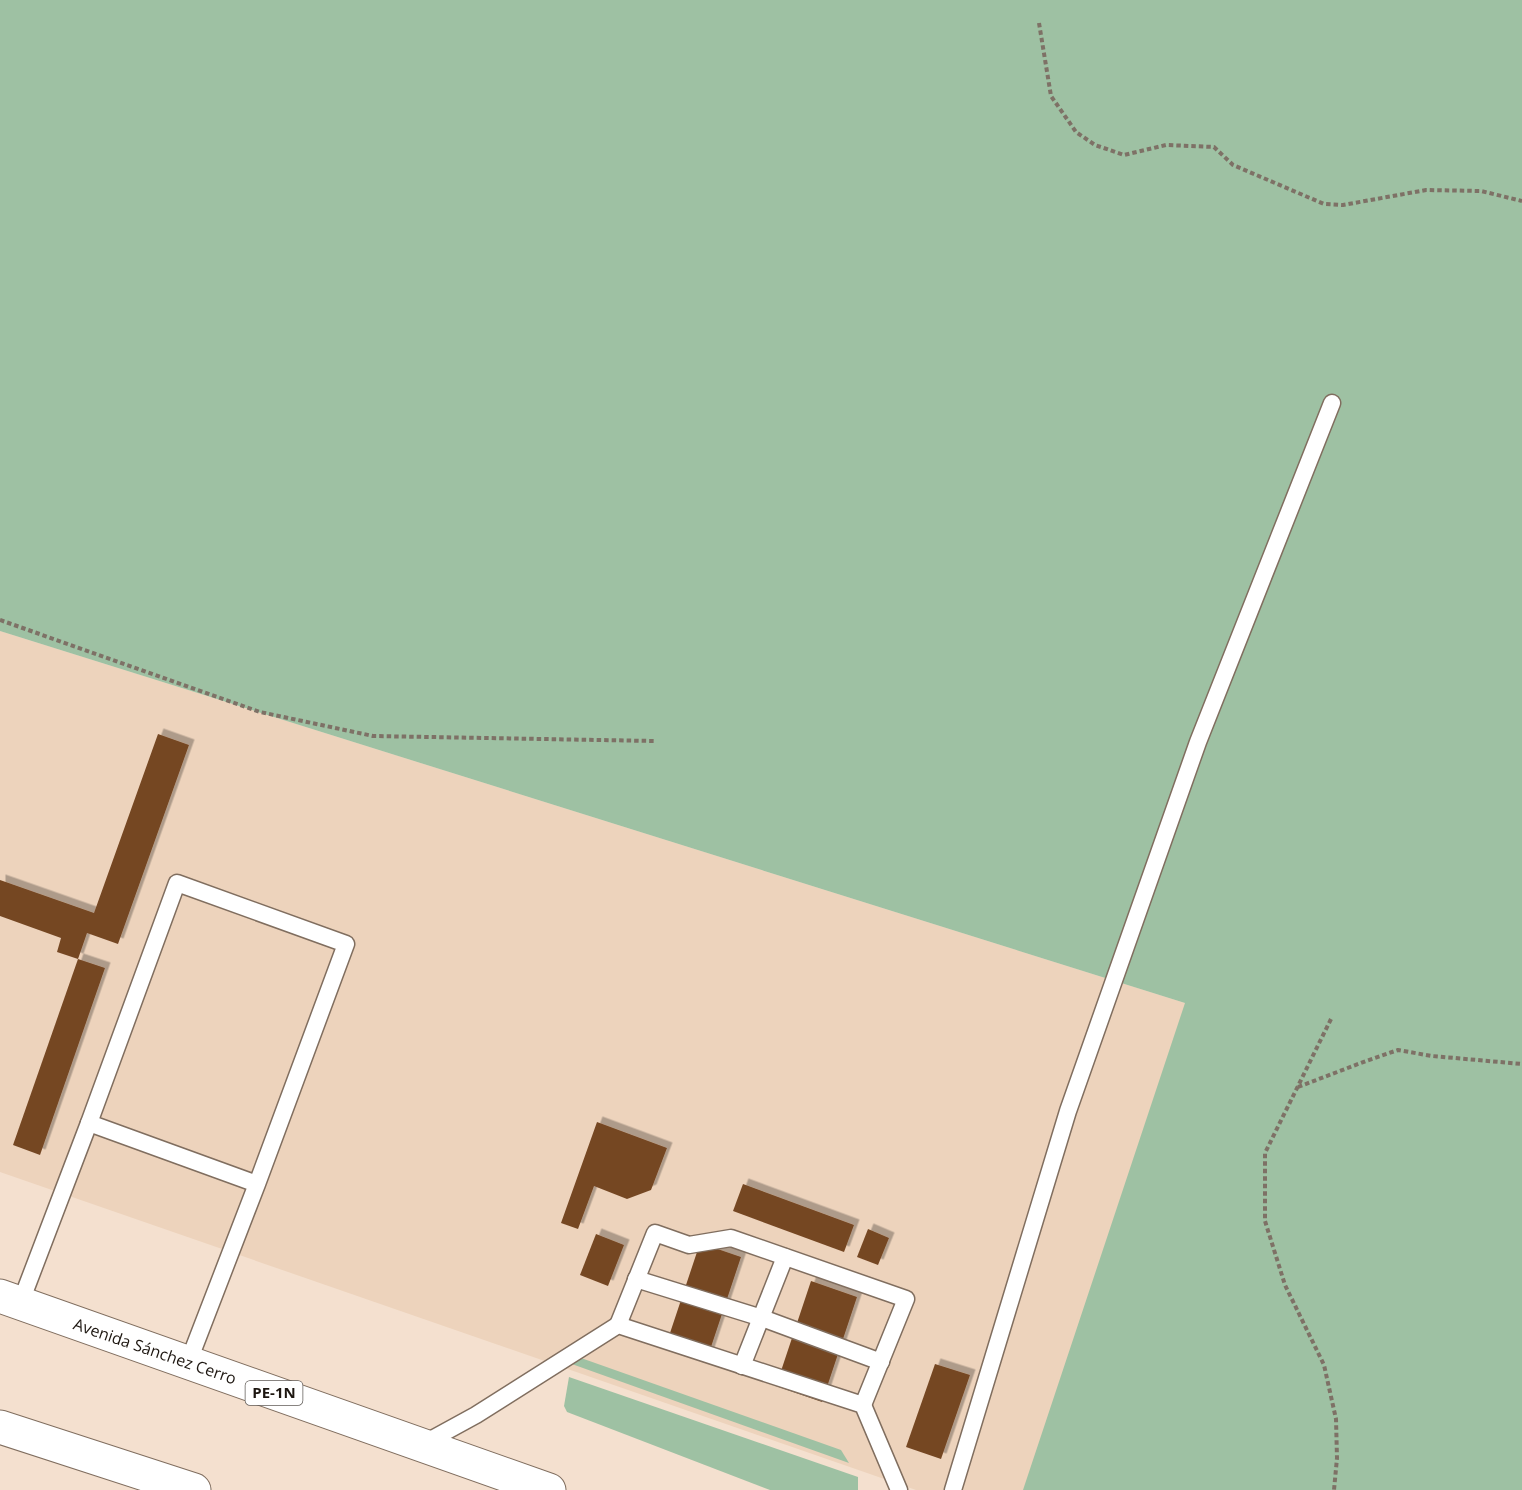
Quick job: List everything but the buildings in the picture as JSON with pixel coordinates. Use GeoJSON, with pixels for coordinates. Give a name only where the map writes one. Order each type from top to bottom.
{"type":"FeatureCollection","features":[{"type":"Feature","properties":{"kind":"main road","name":"Avenida Sánchez Cerro"},"geometry":{"type":"LineString","coordinates":[[10,1300],[549,1490]]}},
{"type":"Feature","properties":{"kind":"main road"},"geometry":{"type":"LineString","coordinates":[[0,1426],[194,1490]]}},
{"type":"Feature","properties":{"kind":"lane"},"geometry":{"type":"LineString","coordinates":[[953,1490],[1068,1111],[1198,742],[1332,403]]}},
{"type":"Feature","properties":{"kind":"lane"},"geometry":{"type":"LineString","coordinates":[[10,1300],[89,1123],[177,883],[346,944],[188,1363]]}},
{"type":"Feature","properties":{"kind":"lane"},"geometry":{"type":"LineString","coordinates":[[89,1123],[257,1184]]}},
{"type":"Feature","properties":{"kind":"lane"},"geometry":{"type":"LineString","coordinates":[[421,1445],[476,1415],[618,1325],[655,1233],[689,1245],[731,1238],[906,1299],[863,1405],[899,1490]]}},
{"type":"Feature","properties":{"kind":"lane"},"geometry":{"type":"LineString","coordinates":[[742,1366],[785,1257]]}},
{"type":"Feature","properties":{"kind":"lane"},"geometry":{"type":"LineString","coordinates":[[636,1280],[762,1318],[880,1362]]}},
{"type":"Feature","properties":{"kind":"lane"},"geometry":{"type":"LineString","coordinates":[[618,1325],[863,1405]]}},
{"type":"Feature","properties":{"kind":"path"},"geometry":{"type":"LineString","coordinates":[[1039,22],[1051,96],[1076,132],[1095,145],[1124,155],[1166,145],[1214,147],[1233,165],[1324,204],[1343,205],[1426,190],[1481,191],[1522,201]]}},
{"type":"Feature","properties":{"kind":"path"},"geometry":{"type":"LineString","coordinates":[[0,620],[260,712],[373,736],[655,741]]}},
{"type":"Feature","properties":{"kind":"path"},"geometry":{"type":"LineString","coordinates":[[1331,1018],[1264,1153],[1264,1221],[1285,1285],[1324,1365],[1336,1419],[1334,1490]]}},
{"type":"Feature","properties":{"kind":"path"},"geometry":{"type":"LineString","coordinates":[[1297,1088],[1366,1060],[1398,1050],[1432,1056],[1522,1064]]}},
{"type":"Feature","properties":{"kind":"shaded area"},"geometry":{"type":"Polygon","coordinates":[[[0,631],[1185,1003],[1522,1490],[916,1490],[0,1172],[0,631]]]}},
{"type":"Feature","properties":{"kind":"green space"},"geometry":{"type":"Polygon","coordinates":[[[0,0],[1522,0],[1522,1490],[1023,1490],[1185,1003],[0,631],[0,0]]]}},
{"type":"Feature","properties":{"kind":"green space"},"geometry":{"type":"Polygon","coordinates":[[[581,1358],[841,1450],[849,1463],[569,1363],[581,1358]]]}},
{"type":"Feature","properties":{"kind":"green space"},"geometry":{"type":"Polygon","coordinates":[[[569,1377],[858,1477],[858,1490],[770,1490],[567,1412],[564,1406],[569,1377]]]}}]}
